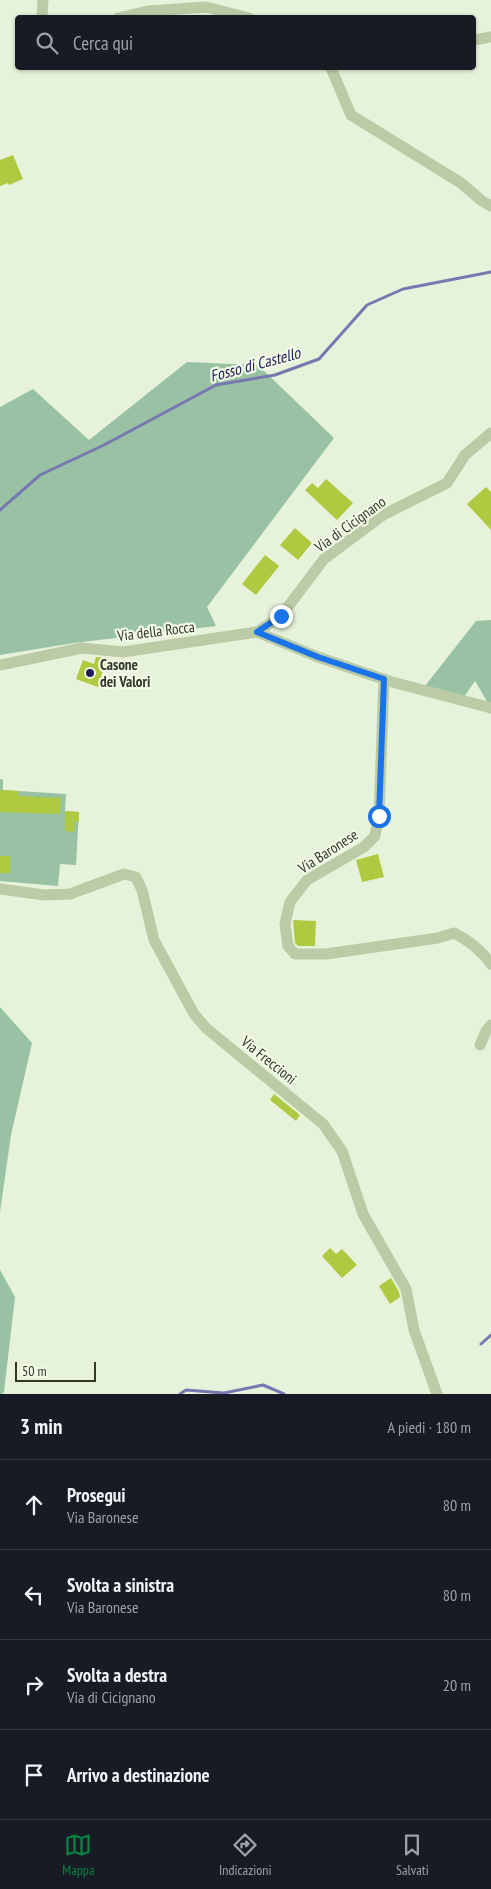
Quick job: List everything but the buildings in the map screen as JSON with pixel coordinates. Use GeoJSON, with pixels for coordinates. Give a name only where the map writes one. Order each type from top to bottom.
{"type":"FeatureCollection","features":[{"type":"Feature","properties":{"kind":"street"},"geometry":{"type":"LineString","coordinates":[[42,15],[43,0]]}},
{"type":"Feature","properties":{"kind":"street"},"geometry":{"type":"LineString","coordinates":[[131,15],[148,11],[206,7],[237,15]]}},
{"type":"Feature","properties":{"kind":"street"},"geometry":{"type":"LineString","coordinates":[[476,40],[491,37]]}},
{"type":"Feature","properties":{"kind":"street"},"geometry":{"type":"LineString","coordinates":[[331,70],[351,115],[461,183],[482,201],[491,206]]}},
{"type":"Feature","properties":{"kind":"street","name":"Via di Cicignano"},"geometry":{"type":"LineString","coordinates":[[257,632],[281,616],[324,558],[383,515],[447,482],[465,455],[491,433]]}},
{"type":"Feature","properties":{"kind":"street"},"geometry":{"type":"LineString","coordinates":[[257,632],[318,657],[384,679],[491,708]]}},
{"type":"Feature","properties":{"kind":"street","name":"Via della Rocca"},"geometry":{"type":"LineString","coordinates":[[0,665],[82,648],[123,652],[257,632]]}},
{"type":"Feature","properties":{"kind":"street","name":"Via Baronese"},"geometry":{"type":"LineString","coordinates":[[384,679],[379,816],[375,836],[364,847],[307,880],[290,902],[285,924],[288,946],[295,954],[326,954],[438,938],[454,933],[463,938],[491,964]]}},
{"type":"Feature","properties":{"kind":"street","name":"Via Freccioni"},"geometry":{"type":"LineString","coordinates":[[0,889],[44,895],[70,894],[124,874],[136,877],[142,890],[154,940],[194,1014],[206,1028],[323,1124],[342,1151],[363,1214],[406,1289],[414,1330],[437,1394]]}},
{"type":"Feature","properties":{"kind":"street"},"geometry":{"type":"LineString","coordinates":[[480,1045],[491,1025]]}},
{"type":"Feature","properties":{"kind":"green space"},"geometry":{"type":"Polygon","coordinates":[[[187,362],[258,365],[334,438],[207,607],[216,626],[74,643],[0,655],[0,407],[33,389],[89,440],[187,362]]]}},
{"type":"Feature","properties":{"kind":"green space"},"geometry":{"type":"Polygon","coordinates":[[[491,620],[491,704],[488,703],[475,681],[464,697],[425,686],[476,621],[491,620]]]}},
{"type":"Feature","properties":{"kind":"green space"},"geometry":{"type":"Polygon","coordinates":[[[0,779],[3,780],[3,790],[66,794],[65,811],[79,812],[76,865],[60,864],[58,886],[0,881],[0,779]]]}},
{"type":"Feature","properties":{"kind":"green space"},"geometry":{"type":"Polygon","coordinates":[[[0,1007],[32,1043],[11,1135],[0,1212],[0,1007]]]}},
{"type":"Feature","properties":{"kind":"green space"},"geometry":{"type":"Polygon","coordinates":[[[0,1270],[15,1297],[4,1392],[2,1394],[0,1394],[0,1270]]]}},
{"type":"Feature","properties":{"kind":"waterway","name":"Fosso di Castello"},"geometry":{"type":"LineString","coordinates":[[0,510],[40,475],[104,445],[216,385],[275,375],[319,359],[367,305],[403,289],[491,272]]}},
{"type":"Feature","properties":{"kind":"waterway"},"geometry":{"type":"LineString","coordinates":[[481,1344],[491,1335]]}},
{"type":"Feature","properties":{"kind":"waterway"},"geometry":{"type":"LineString","coordinates":[[180,1394],[186,1390],[224,1393],[263,1385],[284,1394]]}},
{"type":"Feature","properties":{"kind":"place","name":"Casone dei Valori"},"geometry":{"type":"Point","coordinates":[90,673]}},
{"type":"Feature","properties":{"kind":"route"},"geometry":{"type":"LineString","coordinates":[[281,616],[257,632],[318,657],[384,679],[379,816]]}}]}
